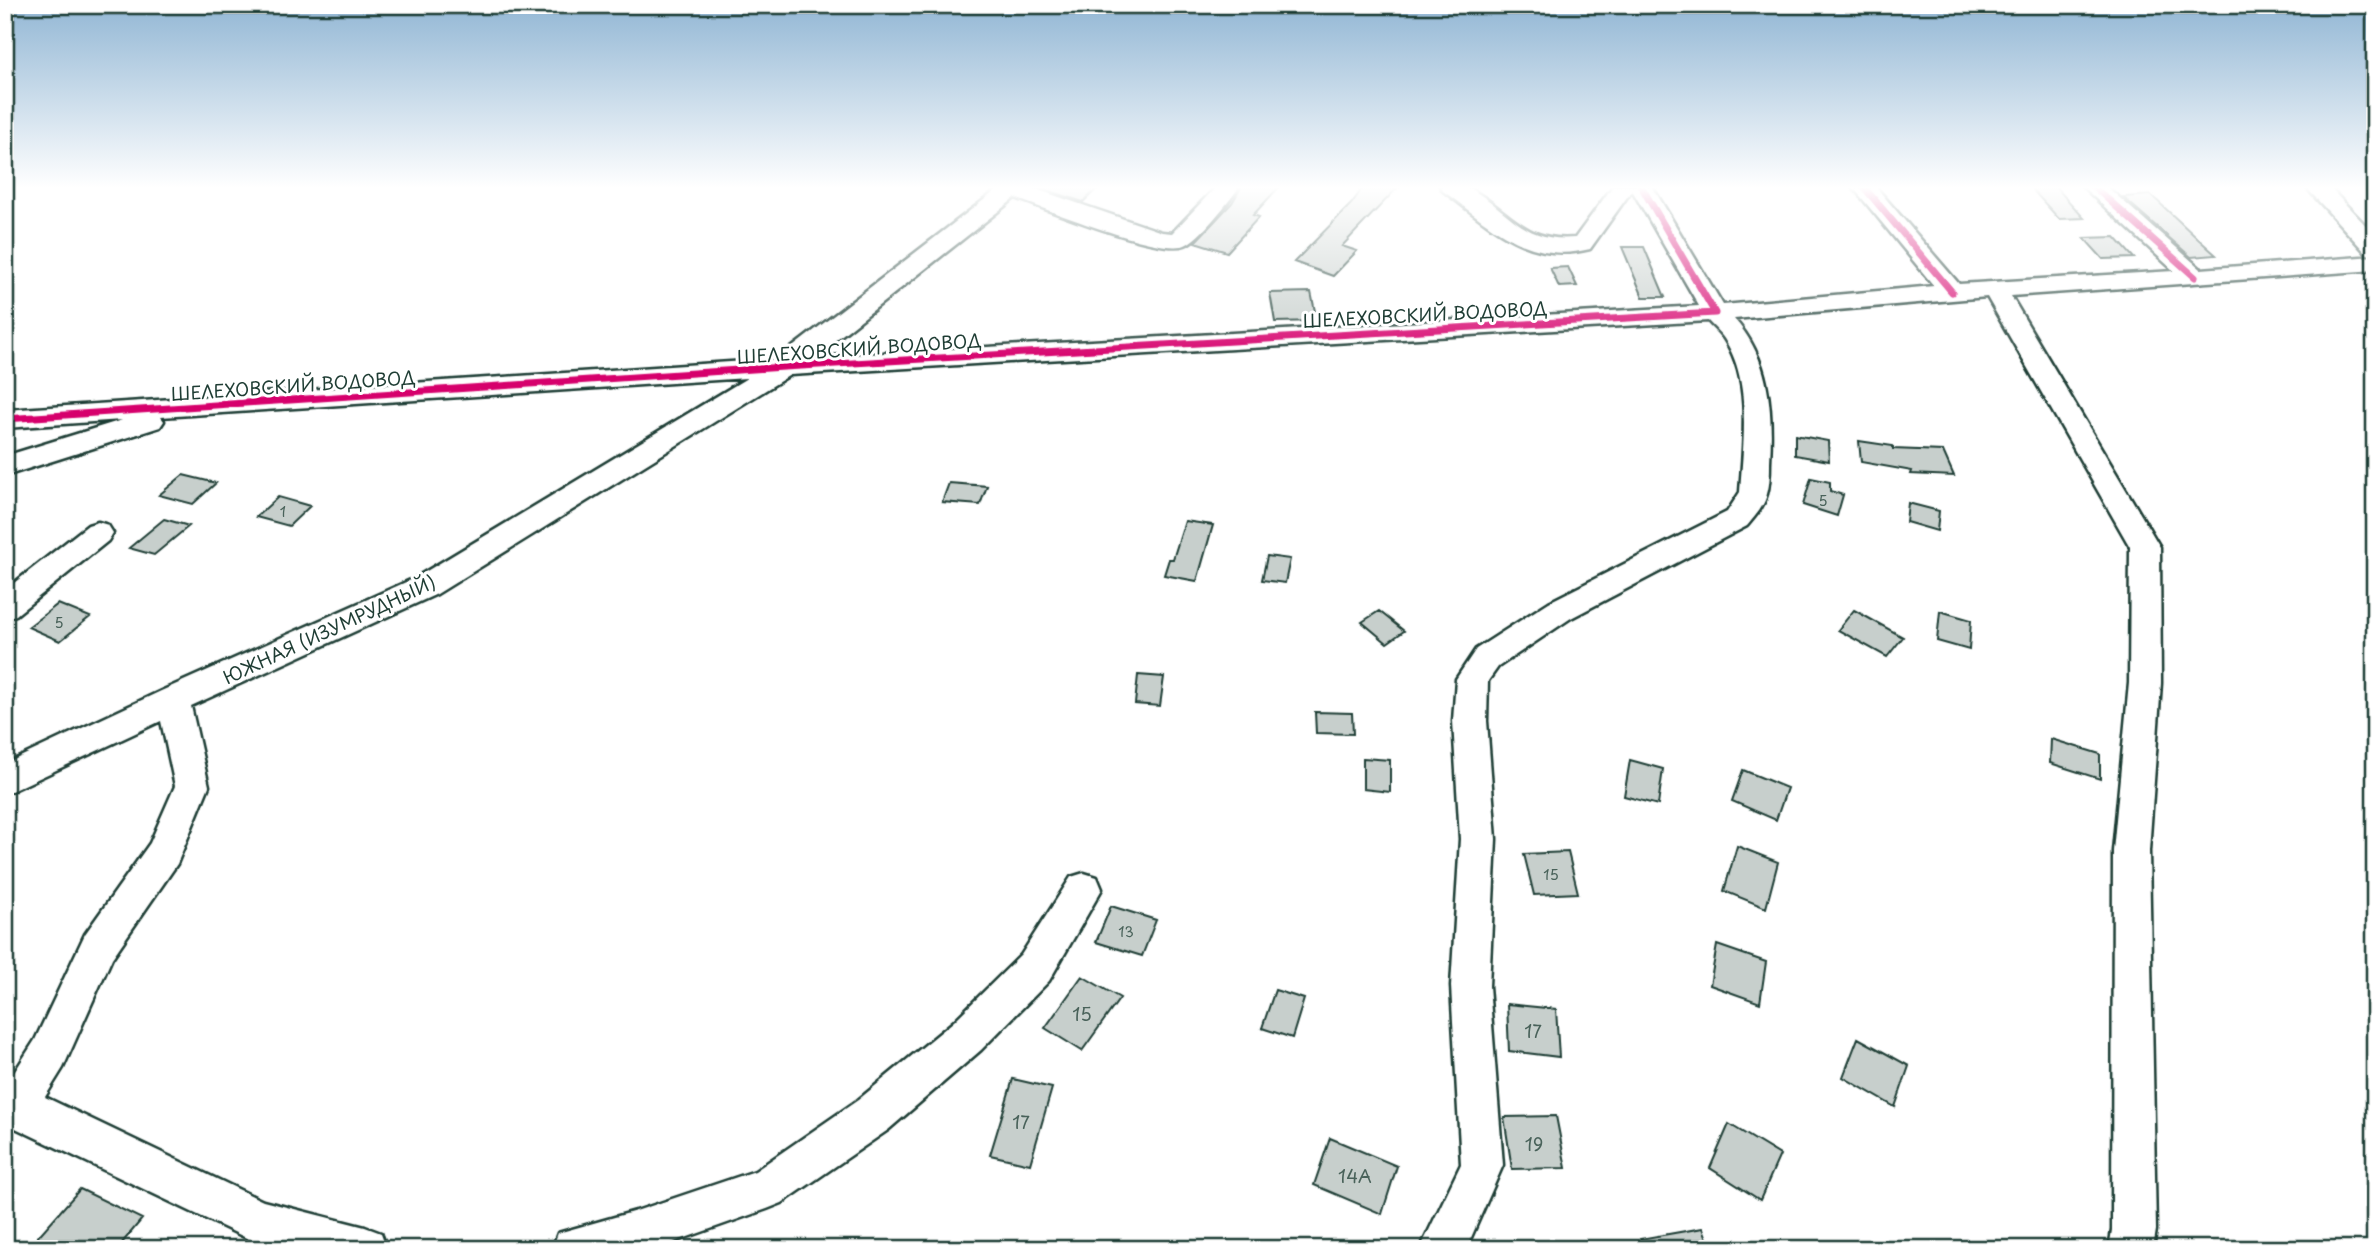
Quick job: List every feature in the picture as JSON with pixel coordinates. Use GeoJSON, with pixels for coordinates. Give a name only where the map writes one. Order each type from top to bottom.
{"type":"FeatureCollection","features":[{"type":"Feature","properties":{"kind":"street","name":"ЮЖНАЯ (ИЗУМРУДНЫЙ)"},"geometry":{"type":"LineString","coordinates":[[5,780],[173,700],[426,586],[784,368],[940,245]]}},
{"type":"Feature","properties":{"kind":"street"},"geometry":{"type":"LineString","coordinates":[[1544,245],[1553,247],[1577,245]]}},
{"type":"Feature","properties":{"kind":"street"},"geometry":{"type":"LineString","coordinates":[[1442,1249],[1459,1219],[1482,1165],[1470,986],[1478,839],[1470,721],[1472,679],[1487,658],[1560,610],[1737,519],[1749,504],[1754,492],[1759,422],[1750,368],[1738,339],[1714,313],[1675,245]]}},
{"type":"Feature","properties":{"kind":"street"},"geometry":{"type":"LineString","coordinates":[[1912,245],[1952,292]]}},
{"type":"Feature","properties":{"kind":"street"},"geometry":{"type":"LineString","coordinates":[[2159,245],[2195,277]]}},
{"type":"Feature","properties":{"kind":"street","name":"ШЕЛЕХОВСКИЙ ВОДОВОД"},"geometry":{"type":"LineString","coordinates":[[5,419],[784,368],[1714,313],[1952,292],[2375,263]]}},
{"type":"Feature","properties":{"kind":"street"},"geometry":{"type":"LineString","coordinates":[[1994,289],[2145,547],[2146,683],[2131,851],[2134,1216],[2131,1249]]}},
{"type":"Feature","properties":{"kind":"street"},"geometry":{"type":"LineString","coordinates":[[5,466],[101,438],[191,407]]}},
{"type":"Feature","properties":{"kind":"street"},"geometry":{"type":"LineString","coordinates":[[5,444],[101,438]]}},
{"type":"Feature","properties":{"kind":"street"},"geometry":{"type":"LineString","coordinates":[[5,607],[98,533]]}},
{"type":"Feature","properties":{"kind":"street"},"geometry":{"type":"LineString","coordinates":[[173,700],[192,786],[164,853],[98,946],[49,1054],[11,1103],[259,1222],[365,1249]]}},
{"type":"Feature","properties":{"kind":"street"},"geometry":{"type":"LineString","coordinates":[[574,1249],[636,1233],[767,1188],[873,1115],[967,1036],[1035,968],[1084,889]]}},
{"type":"Feature","properties":{"kind":"building"},"geometry":{"type":"Polygon","coordinates":[[[1203,245],[1234,245],[1227,252],[1203,245]]]}},
{"type":"Feature","properties":{"kind":"building"},"geometry":{"type":"Polygon","coordinates":[[[1311,245],[1343,245],[1357,251],[1333,276],[1294,262],[1311,245]]]}},
{"type":"Feature","properties":{"kind":"building"},"geometry":{"type":"Polygon","coordinates":[[[2090,245],[2122,245],[2134,258],[2103,259],[2090,245]]]}},
{"type":"Feature","properties":{"kind":"building"},"geometry":{"type":"Polygon","coordinates":[[[2177,245],[2205,245],[2216,255],[2191,257],[2177,245]]]}},
{"type":"Feature","properties":{"kind":"building"},"geometry":{"type":"Polygon","coordinates":[[[1622,247],[1644,247],[1665,297],[1643,297],[1622,247]]]}},
{"type":"Feature","properties":{"kind":"building"},"geometry":{"type":"Polygon","coordinates":[[[1568,267],[1577,286],[1559,287],[1550,268],[1568,267]]]}},
{"type":"Feature","properties":{"kind":"building"},"geometry":{"type":"Polygon","coordinates":[[[1311,292],[1317,321],[1275,322],[1270,293],[1311,292]]]}},
{"type":"Feature","properties":{"kind":"building"},"geometry":{"type":"Polygon","coordinates":[[[1795,435],[1828,441],[1829,461],[1795,455],[1795,435]]]}},
{"type":"Feature","properties":{"kind":"building"},"geometry":{"type":"Polygon","coordinates":[[[1859,441],[1893,446],[1893,449],[1943,451],[1954,476],[1911,474],[1912,471],[1861,462],[1859,441]]]}},
{"type":"Feature","properties":{"kind":"building"},"geometry":{"type":"Polygon","coordinates":[[[183,475],[216,483],[193,504],[159,495],[183,475]]]}},
{"type":"Feature","properties":{"kind":"building"},"geometry":{"type":"Polygon","coordinates":[[[1811,478],[1830,482],[1830,491],[1843,495],[1837,516],[1803,505],[1811,478]]]}},
{"type":"Feature","properties":{"kind":"building"},"geometry":{"type":"Polygon","coordinates":[[[949,483],[987,486],[980,505],[942,502],[949,483]]]}},
{"type":"Feature","properties":{"kind":"building"},"geometry":{"type":"Polygon","coordinates":[[[278,497],[310,506],[289,526],[256,517],[278,497]]]}},
{"type":"Feature","properties":{"kind":"building"},"geometry":{"type":"Polygon","coordinates":[[[1908,503],[1939,511],[1937,531],[1906,522],[1908,503]]]}},
{"type":"Feature","properties":{"kind":"building"},"geometry":{"type":"Polygon","coordinates":[[[164,519],[189,526],[154,555],[129,548],[164,519]]]}},
{"type":"Feature","properties":{"kind":"building"},"geometry":{"type":"Polygon","coordinates":[[[1185,521],[1213,525],[1197,581],[1164,575],[1169,559],[1173,559],[1185,521]]]}},
{"type":"Feature","properties":{"kind":"building"},"geometry":{"type":"Polygon","coordinates":[[[1267,556],[1290,559],[1285,583],[1262,580],[1267,556]]]}},
{"type":"Feature","properties":{"kind":"building"},"geometry":{"type":"Polygon","coordinates":[[[58,604],[90,617],[60,641],[28,627],[58,604]]]}},
{"type":"Feature","properties":{"kind":"building"},"geometry":{"type":"Polygon","coordinates":[[[1854,610],[1903,637],[1887,657],[1838,630],[1854,610]]]}},
{"type":"Feature","properties":{"kind":"building"},"geometry":{"type":"Polygon","coordinates":[[[1379,611],[1404,631],[1387,643],[1362,622],[1379,611]]]}},
{"type":"Feature","properties":{"kind":"building"},"geometry":{"type":"Polygon","coordinates":[[[1940,611],[1971,620],[1969,650],[1937,641],[1940,611]]]}},
{"type":"Feature","properties":{"kind":"building"},"geometry":{"type":"Polygon","coordinates":[[[1138,675],[1164,677],[1160,706],[1135,704],[1138,675]]]}},
{"type":"Feature","properties":{"kind":"building"},"geometry":{"type":"Polygon","coordinates":[[[1315,712],[1352,713],[1353,734],[1316,733],[1315,712]]]}},
{"type":"Feature","properties":{"kind":"building"},"geometry":{"type":"Polygon","coordinates":[[[2051,739],[2100,754],[2100,779],[2050,763],[2051,739]]]}},
{"type":"Feature","properties":{"kind":"building"},"geometry":{"type":"Polygon","coordinates":[[[1363,758],[1390,760],[1390,792],[1363,789],[1363,758]]]}},
{"type":"Feature","properties":{"kind":"building"},"geometry":{"type":"Polygon","coordinates":[[[1630,760],[1663,769],[1658,805],[1624,796],[1630,760]]]}},
{"type":"Feature","properties":{"kind":"building"},"geometry":{"type":"Polygon","coordinates":[[[1743,770],[1787,788],[1776,820],[1732,801],[1743,770]]]}},
{"type":"Feature","properties":{"kind":"building"},"geometry":{"type":"Polygon","coordinates":[[[1737,846],[1778,862],[1766,908],[1724,891],[1737,846]]]}},
{"type":"Feature","properties":{"kind":"building"},"geometry":{"type":"Polygon","coordinates":[[[1568,852],[1578,893],[1534,895],[1524,854],[1568,852]]]}},
{"type":"Feature","properties":{"kind":"building"},"geometry":{"type":"Polygon","coordinates":[[[1111,906],[1156,920],[1142,956],[1096,942],[1111,906]]]}},
{"type":"Feature","properties":{"kind":"building"},"geometry":{"type":"Polygon","coordinates":[[[1717,945],[1766,962],[1760,1003],[1710,985],[1717,945]]]}},
{"type":"Feature","properties":{"kind":"building"},"geometry":{"type":"Polygon","coordinates":[[[1082,976],[1120,998],[1082,1051],[1045,1028],[1082,976]]]}},
{"type":"Feature","properties":{"kind":"building"},"geometry":{"type":"Polygon","coordinates":[[[1275,990],[1304,999],[1292,1038],[1262,1028],[1275,990]]]}},
{"type":"Feature","properties":{"kind":"building"},"geometry":{"type":"Polygon","coordinates":[[[1507,1004],[1556,1009],[1559,1057],[1509,1051],[1507,1004]]]}},
{"type":"Feature","properties":{"kind":"building"},"geometry":{"type":"Polygon","coordinates":[[[1858,1038],[1909,1066],[1895,1107],[1843,1077],[1858,1038]]]}},
{"type":"Feature","properties":{"kind":"building"},"geometry":{"type":"Polygon","coordinates":[[[1013,1079],[1052,1088],[1030,1164],[990,1155],[1013,1079]]]}},
{"type":"Feature","properties":{"kind":"building"},"geometry":{"type":"Polygon","coordinates":[[[1556,1116],[1566,1168],[1512,1169],[1504,1117],[1556,1116]]]}},
{"type":"Feature","properties":{"kind":"building"},"geometry":{"type":"Polygon","coordinates":[[[1729,1124],[1780,1155],[1760,1200],[1710,1168],[1729,1124]]]}},
{"type":"Feature","properties":{"kind":"building"},"geometry":{"type":"Polygon","coordinates":[[[1330,1138],[1397,1166],[1382,1214],[1314,1185],[1330,1138]]]}},
{"type":"Feature","properties":{"kind":"building"},"geometry":{"type":"Polygon","coordinates":[[[80,1189],[142,1219],[117,1249],[27,1249],[80,1189]]]}},
{"type":"Feature","properties":{"kind":"building"},"geometry":{"type":"Polygon","coordinates":[[[1703,1228],[1711,1249],[1641,1249],[1640,1239],[1703,1228]]]}},
{"type":"Feature","properties":{"kind":"cycle path"},"geometry":{"type":"LineString","coordinates":[[5,419],[784,367],[1715,313],[1675,245]]}},
{"type":"Feature","properties":{"kind":"cycle path"},"geometry":{"type":"LineString","coordinates":[[1912,245],[1952,292]]}},
{"type":"Feature","properties":{"kind":"cycle path"},"geometry":{"type":"LineString","coordinates":[[2159,245],[2195,277]]}}]}
